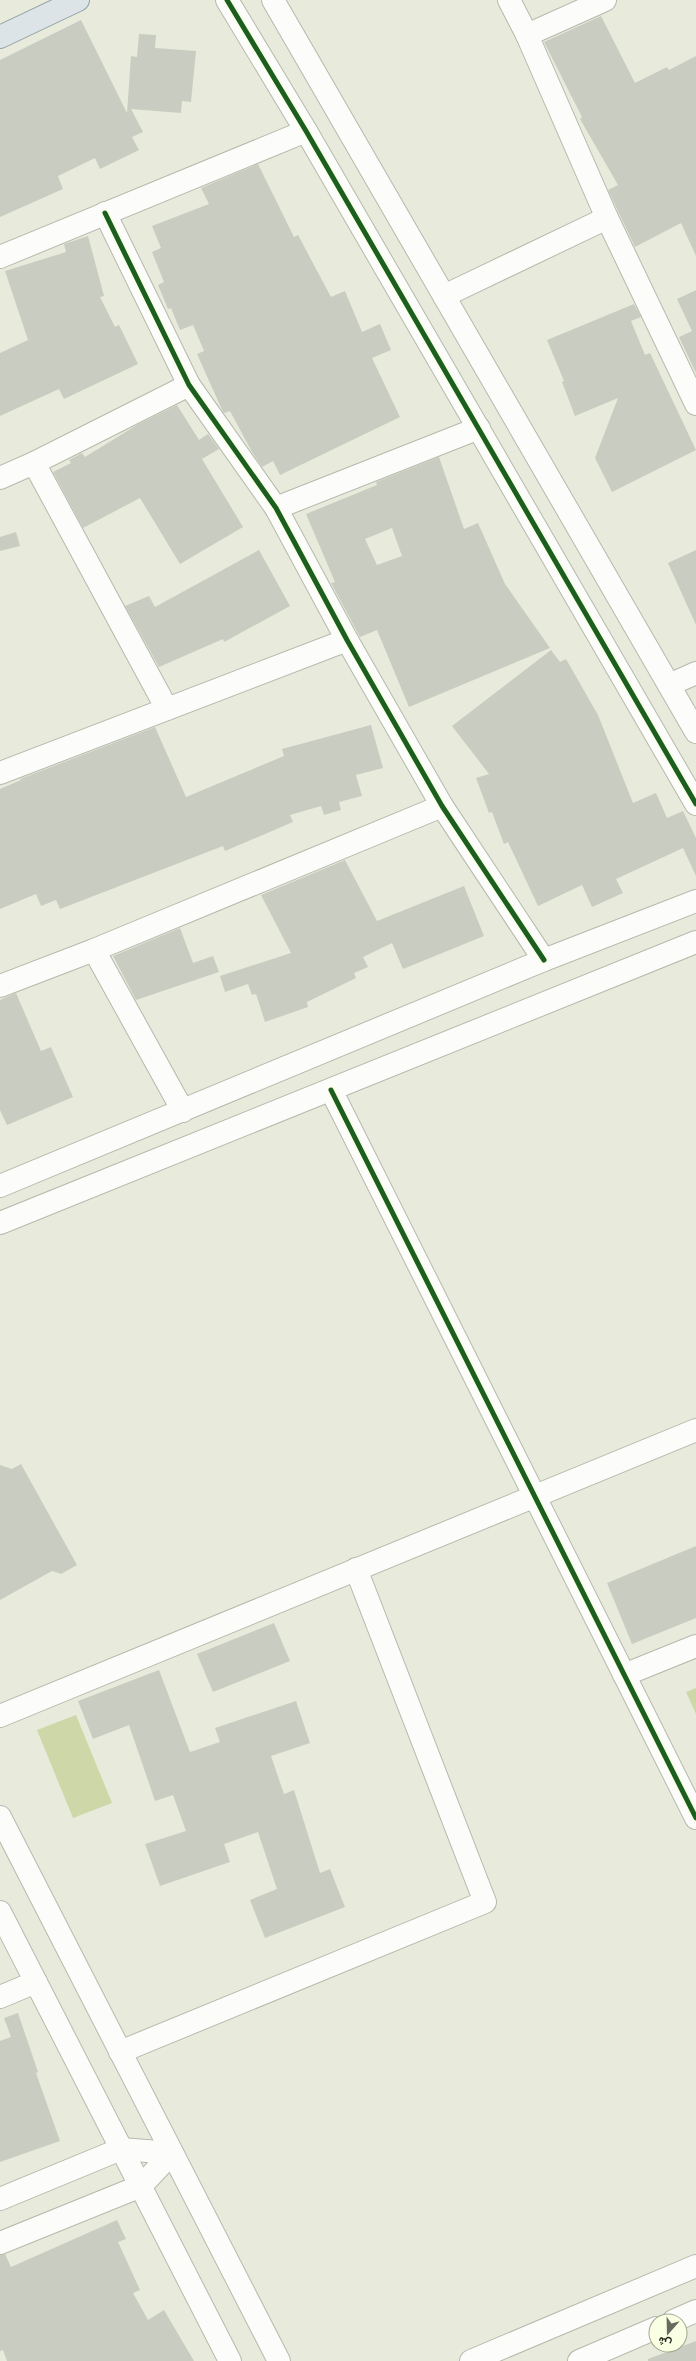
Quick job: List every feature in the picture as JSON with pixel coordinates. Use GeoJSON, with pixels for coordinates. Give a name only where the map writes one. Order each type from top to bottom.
{"type":"FeatureCollection","features":[{"type":"Feature","properties":{"kind":"main road"},"geometry":{"type":"LineString","coordinates":[[0,37],[78,0]]}},
{"type":"Feature","properties":{"kind":"street"},"geometry":{"type":"LineString","coordinates":[[227,0],[306,131],[696,804]]}},
{"type":"Feature","properties":{"kind":"street"},"geometry":{"type":"LineString","coordinates":[[273,0],[696,732]]}},
{"type":"Feature","properties":{"kind":"street"},"geometry":{"type":"LineString","coordinates":[[509,0],[527,35],[607,218],[696,404]]}},
{"type":"Feature","properties":{"kind":"street"},"geometry":{"type":"LineString","coordinates":[[527,35],[605,0]]}},
{"type":"Feature","properties":{"kind":"street"},"geometry":{"type":"LineString","coordinates":[[0,257],[306,131]]}},
{"type":"Feature","properties":{"kind":"street"},"geometry":{"type":"LineString","coordinates":[[105,213],[190,385],[276,508],[347,640],[442,806],[544,960]]}},
{"type":"Feature","properties":{"kind":"street"},"geometry":{"type":"LineString","coordinates":[[444,296],[607,218]]}},
{"type":"Feature","properties":{"kind":"street"},"geometry":{"type":"LineString","coordinates":[[0,478],[34,463],[190,385]]}},
{"type":"Feature","properties":{"kind":"street"},"geometry":{"type":"LineString","coordinates":[[276,508],[479,428]]}},
{"type":"Feature","properties":{"kind":"street"},"geometry":{"type":"LineString","coordinates":[[34,463],[167,709]]}},
{"type":"Feature","properties":{"kind":"street"},"geometry":{"type":"LineString","coordinates":[[0,773],[347,640]]}},
{"type":"Feature","properties":{"kind":"street"},"geometry":{"type":"LineString","coordinates":[[669,685],[696,673]]}},
{"type":"Feature","properties":{"kind":"street"},"geometry":{"type":"LineString","coordinates":[[0,986],[94,950],[442,806]]}},
{"type":"Feature","properties":{"kind":"street"},"geometry":{"type":"LineString","coordinates":[[0,1186],[544,960],[696,900]]}},
{"type":"Feature","properties":{"kind":"street"},"geometry":{"type":"LineString","coordinates":[[0,1223],[696,942]]}},
{"type":"Feature","properties":{"kind":"street"},"geometry":{"type":"LineString","coordinates":[[94,950],[183,1111]]}},
{"type":"Feature","properties":{"kind":"street"},"geometry":{"type":"LineString","coordinates":[[331,1090],[696,1818]]}},
{"type":"Feature","properties":{"kind":"street"},"geometry":{"type":"LineString","coordinates":[[0,1716],[696,1430]]}},
{"type":"Feature","properties":{"kind":"street"},"geometry":{"type":"LineString","coordinates":[[120,2052],[485,1902],[356,1569]]}},
{"type":"Feature","properties":{"kind":"street"},"geometry":{"type":"LineString","coordinates":[[624,1675],[696,1646]]}},
{"type":"Feature","properties":{"kind":"street"},"geometry":{"type":"LineString","coordinates":[[0,1817],[279,2361]]}},
{"type":"Feature","properties":{"kind":"street"},"geometry":{"type":"LineString","coordinates":[[0,1912],[230,2361]]}},
{"type":"Feature","properties":{"kind":"street"},"geometry":{"type":"LineString","coordinates":[[0,1997],[36,1982]]}},
{"type":"Feature","properties":{"kind":"street"},"geometry":{"type":"LineString","coordinates":[[0,2199],[122,2149],[172,2153]]}},
{"type":"Feature","properties":{"kind":"street"},"geometry":{"type":"LineString","coordinates":[[0,2243],[141,2186],[172,2153]]}},
{"type":"Feature","properties":{"kind":"street"},"geometry":{"type":"LineString","coordinates":[[471,2361],[696,2266]]}},
{"type":"Feature","properties":{"kind":"street"},"geometry":{"type":"LineString","coordinates":[[579,2361],[648,2331]]}},
{"type":"Feature","properties":{"kind":"green space"},"geometry":{"type":"Polygon","coordinates":[[[696,1688],[696,1714],[686,1692],[696,1688]]]}},
{"type":"Feature","properties":{"kind":"green space"},"geometry":{"type":"Polygon","coordinates":[[[76,1715],[112,1803],[73,1818],[37,1730],[76,1715]]]}},
{"type":"Feature","properties":{"kind":"building"},"geometry":{"type":"Polygon","coordinates":[[[601,16],[635,83],[667,67],[669,70],[696,56],[696,256],[681,223],[635,247],[608,190],[618,185],[580,119],[582,117],[544,42],[601,16]]]}},
{"type":"Feature","properties":{"kind":"building"},"geometry":{"type":"Polygon","coordinates":[[[81,20],[127,113],[131,56],[137,57],[139,34],[156,35],[155,48],[196,51],[191,102],[182,101],[181,113],[131,109],[143,132],[132,137],[139,150],[100,169],[95,158],[58,176],[63,189],[0,217],[0,60],[81,20]]]}},
{"type":"Feature","properties":{"kind":"building"},"geometry":{"type":"Polygon","coordinates":[[[258,164],[294,237],[298,235],[331,297],[345,291],[362,332],[380,324],[391,350],[372,358],[400,417],[280,475],[273,461],[262,467],[252,452],[230,411],[223,412],[197,354],[204,351],[193,325],[180,330],[171,308],[168,309],[158,285],[164,282],[152,252],[161,248],[152,226],[209,204],[201,188],[258,164]]]}},
{"type":"Feature","properties":{"kind":"building"},"geometry":{"type":"Polygon","coordinates":[[[88,236],[104,296],[100,297],[115,327],[119,325],[138,364],[64,399],[59,389],[0,416],[0,353],[28,340],[5,271],[66,252],[64,244],[88,236]]]}},
{"type":"Feature","properties":{"kind":"building"},"geometry":{"type":"Polygon","coordinates":[[[696,290],[696,373],[679,337],[692,331],[677,299],[696,290]]]}},
{"type":"Feature","properties":{"kind":"building"},"geometry":{"type":"Polygon","coordinates":[[[634,304],[641,317],[631,321],[645,355],[650,353],[696,450],[612,492],[595,458],[618,398],[575,416],[562,382],[564,381],[547,340],[634,304]]]}},
{"type":"Feature","properties":{"kind":"building"},"geometry":{"type":"Polygon","coordinates":[[[177,405],[199,440],[208,434],[219,449],[202,459],[243,527],[180,564],[140,498],[83,528],[53,472],[71,463],[69,460],[82,453],[85,457],[137,425],[177,405]]]}},
{"type":"Feature","properties":{"kind":"building"},"geometry":{"type":"Polygon","coordinates":[[[439,457],[464,529],[478,523],[505,584],[550,648],[409,707],[377,630],[360,637],[331,583],[335,582],[306,514],[377,485],[376,482],[439,457]],[[392,528],[365,539],[377,565],[402,556],[392,528]]]}},
{"type":"Feature","properties":{"kind":"building"},"geometry":{"type":"Polygon","coordinates":[[[16,532],[20,546],[0,551],[0,537],[16,532]]]}},
{"type":"Feature","properties":{"kind":"building"},"geometry":{"type":"Polygon","coordinates":[[[259,550],[290,606],[224,642],[223,639],[159,667],[125,606],[149,596],[155,607],[259,550]]]}},
{"type":"Feature","properties":{"kind":"building"},"geometry":{"type":"Polygon","coordinates":[[[696,550],[696,625],[668,563],[696,550]]]}},
{"type":"Feature","properties":{"kind":"building"},"geometry":{"type":"Polygon","coordinates":[[[551,650],[560,662],[566,659],[598,715],[633,803],[656,793],[667,818],[683,811],[696,838],[696,876],[683,848],[616,879],[623,893],[592,907],[582,885],[538,906],[508,842],[504,844],[492,812],[489,813],[476,778],[489,774],[452,726],[551,650]]]}},
{"type":"Feature","properties":{"kind":"building"},"geometry":{"type":"Polygon","coordinates":[[[371,725],[383,768],[356,775],[362,796],[339,802],[341,810],[324,815],[321,806],[290,815],[293,822],[225,851],[223,846],[60,909],[56,900],[41,906],[36,894],[0,909],[0,789],[21,780],[20,779],[155,727],[186,797],[284,756],[282,749],[371,725]]]}},
{"type":"Feature","properties":{"kind":"building"},"geometry":{"type":"Polygon","coordinates":[[[345,860],[377,921],[464,886],[484,936],[403,969],[392,943],[363,957],[368,967],[354,973],[356,978],[307,1002],[308,1007],[265,1022],[256,994],[252,995],[248,984],[225,992],[220,976],[291,953],[261,895],[345,860]]]}},
{"type":"Feature","properties":{"kind":"building"},"geometry":{"type":"Polygon","coordinates":[[[180,928],[193,963],[213,956],[219,972],[136,1000],[113,956],[180,928]]]}},
{"type":"Feature","properties":{"kind":"building"},"geometry":{"type":"Polygon","coordinates":[[[16,993],[41,1051],[51,1047],[73,1097],[7,1125],[0,1110],[0,1000],[16,993]]]}},
{"type":"Feature","properties":{"kind":"building"},"geometry":{"type":"Polygon","coordinates":[[[21,1464],[77,1565],[61,1574],[52,1571],[0,1600],[0,1465],[12,1469],[21,1464]]]}},
{"type":"Feature","properties":{"kind":"building"},"geometry":{"type":"Polygon","coordinates":[[[696,1546],[696,1618],[632,1644],[607,1583],[696,1546]]]}},
{"type":"Feature","properties":{"kind":"building"},"geometry":{"type":"Polygon","coordinates":[[[274,1623],[290,1661],[213,1692],[197,1654],[274,1623]]]}},
{"type":"Feature","properties":{"kind":"building"},"geometry":{"type":"Polygon","coordinates":[[[159,1670],[190,1752],[220,1742],[215,1728],[296,1701],[310,1743],[271,1756],[284,1794],[294,1790],[320,1873],[330,1869],[345,1907],[265,1938],[250,1900],[277,1889],[258,1832],[224,1844],[230,1862],[160,1886],[145,1844],[186,1831],[173,1795],[155,1801],[129,1725],[93,1739],[78,1701],[159,1670]]]}},
{"type":"Feature","properties":{"kind":"building"},"geometry":{"type":"Polygon","coordinates":[[[18,2013],[38,2072],[36,2073],[60,2141],[0,2162],[0,2041],[11,2037],[4,2018],[18,2013]]]}},
{"type":"Feature","properties":{"kind":"building"},"geometry":{"type":"Polygon","coordinates":[[[117,2220],[126,2239],[118,2242],[140,2290],[133,2293],[148,2320],[164,2310],[194,2361],[7,2361],[3,2350],[0,2351],[0,2255],[5,2254],[11,2267],[117,2220]]]}},
{"type":"Feature","properties":{"kind":"building"},"geometry":{"type":"Polygon","coordinates":[[[696,2341],[696,2361],[648,2361],[648,2359],[664,2353],[688,2353],[688,2344],[696,2341]]]}},
{"type":"Feature","properties":{"kind":"cycle path"},"geometry":{"type":"LineString","coordinates":[[227,0],[306,131],[696,804]]}},
{"type":"Feature","properties":{"kind":"cycle path"},"geometry":{"type":"LineString","coordinates":[[105,213],[189,385],[276,508],[347,640],[442,806],[544,960]]}},
{"type":"Feature","properties":{"kind":"cycle path"},"geometry":{"type":"LineString","coordinates":[[331,1090],[696,1818]]}}]}
